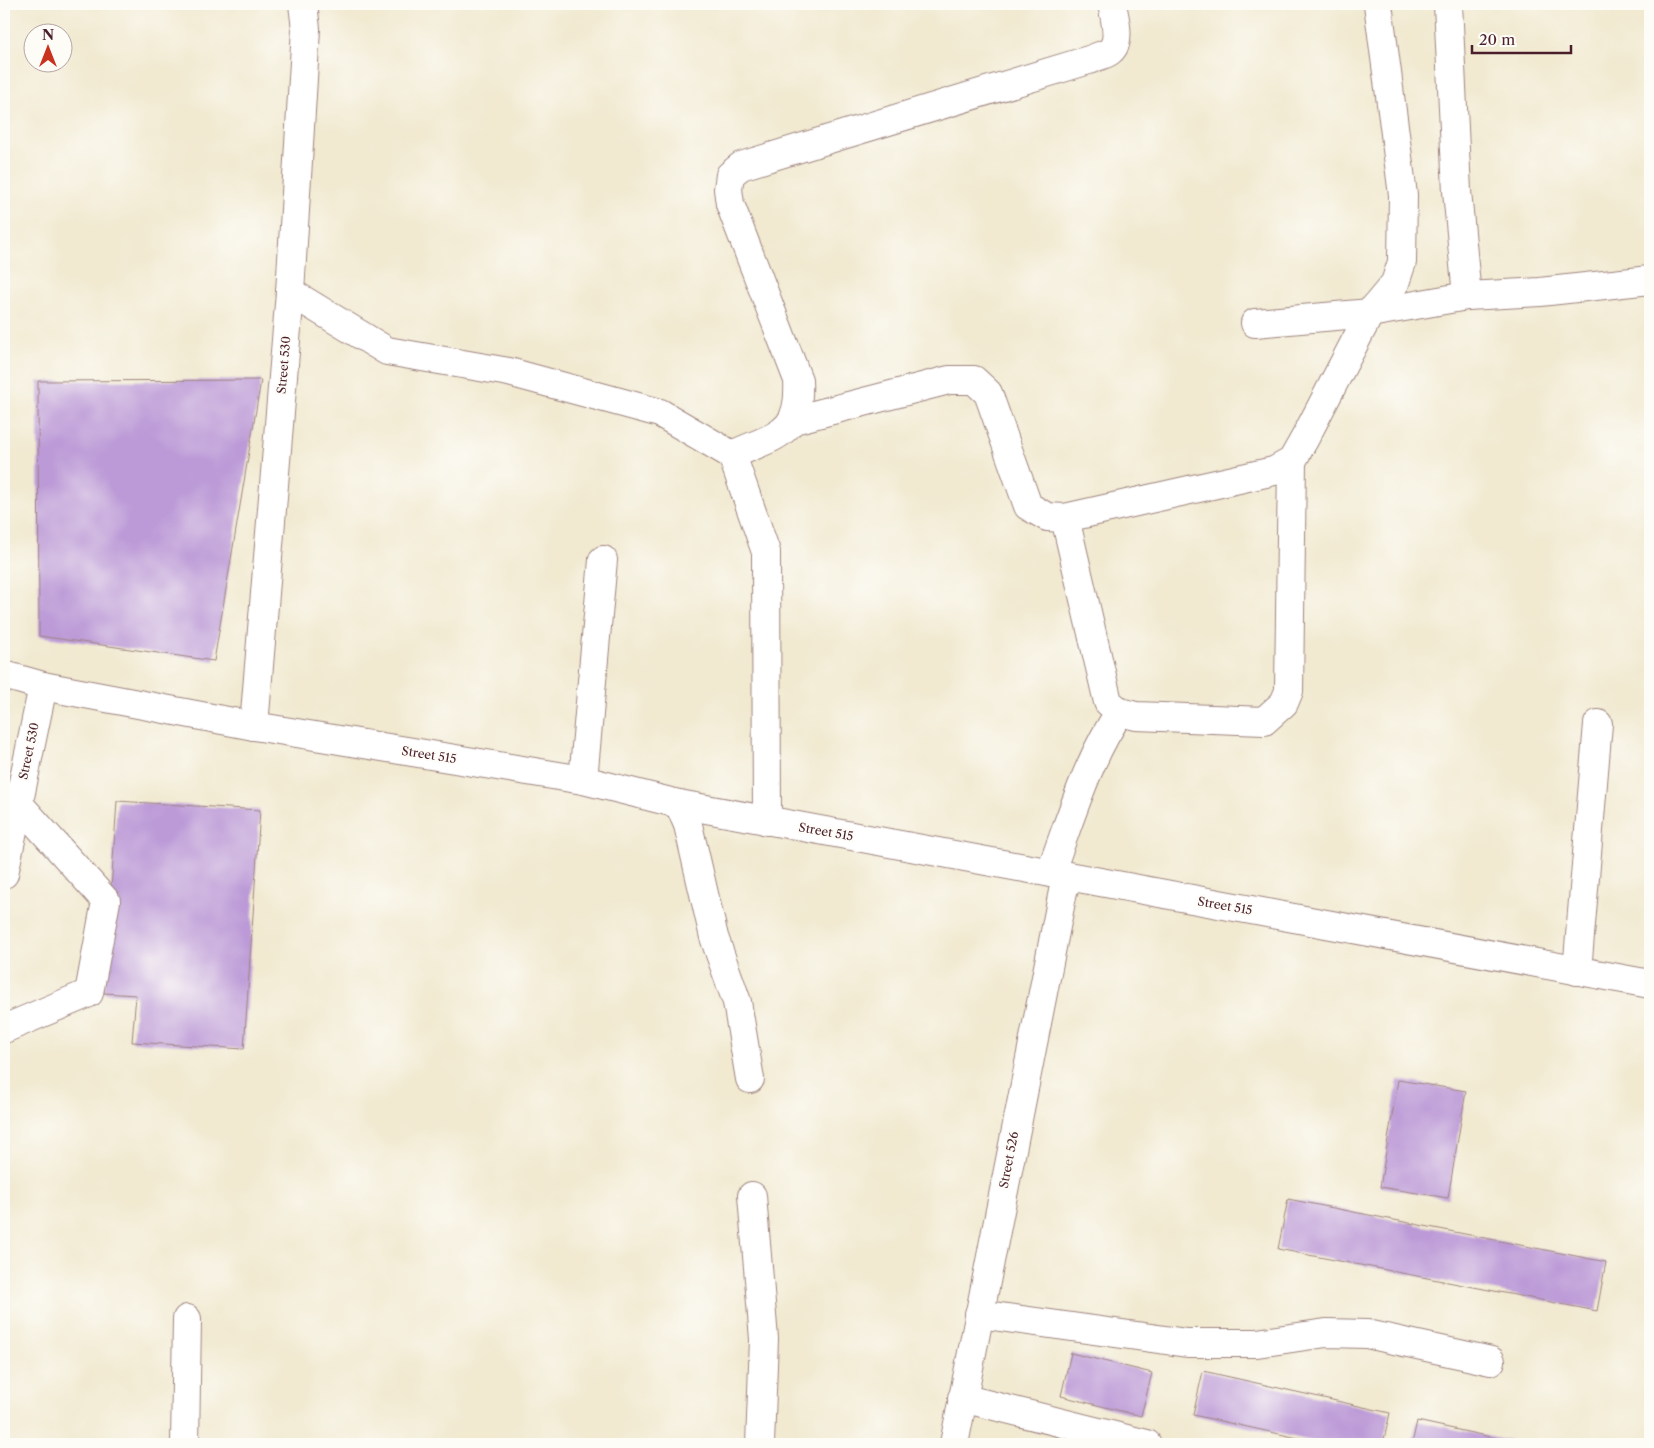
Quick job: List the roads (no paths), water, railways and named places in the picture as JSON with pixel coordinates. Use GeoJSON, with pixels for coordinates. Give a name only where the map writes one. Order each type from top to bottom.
{"type":"FeatureCollection","features":[{"type":"Feature","properties":{"kind":"street","name":"Street 530"},"geometry":{"type":"LineString","coordinates":[[254,726],[290,292],[306,29],[303,4]]}},
{"type":"Feature","properties":{"kind":"street"},"geometry":{"type":"LineString","coordinates":[[732,455],[785,430],[794,420],[799,401],[798,380],[730,204],[728,189],[730,175],[741,166],[1092,59],[1111,51],[1116,42],[1112,4]]}},
{"type":"Feature","properties":{"kind":"street"},"geometry":{"type":"LineString","coordinates":[[794,420],[949,380],[974,380],[988,393],[1028,506],[1047,517],[1065,518],[1274,471],[1292,460],[1370,313],[1396,283],[1402,262],[1404,195],[1378,4]]}},
{"type":"Feature","properties":{"kind":"street"},"geometry":{"type":"LineString","coordinates":[[1448,4],[1457,191],[1467,296]]}},
{"type":"Feature","properties":{"kind":"street"},"geometry":{"type":"LineString","coordinates":[[1255,323],[1370,313],[1467,296],[1540,292],[1650,280]]}},
{"type":"Feature","properties":{"kind":"street"},"geometry":{"type":"LineString","coordinates":[[290,292],[387,351],[509,372],[660,413],[732,455],[766,552],[767,821]]}},
{"type":"Feature","properties":{"kind":"street"},"geometry":{"type":"LineString","coordinates":[[1065,518],[1108,702],[1120,712],[1136,716],[1264,721],[1284,703],[1289,691],[1292,460]]}},
{"type":"Feature","properties":{"kind":"street"},"geometry":{"type":"LineString","coordinates":[[583,780],[603,560]]}},
{"type":"Feature","properties":{"kind":"street","name":"Street 515"},"geometry":{"type":"LineString","coordinates":[[4,675],[42,686],[254,726],[583,780],[679,804],[767,821],[1650,984]]}},
{"type":"Feature","properties":{"kind":"street","name":"Street 530"},"geometry":{"type":"LineString","coordinates":[[4,874],[42,686]]}},
{"type":"Feature","properties":{"kind":"street","name":"Street 526"},"geometry":{"type":"LineString","coordinates":[[954,1444],[1058,875],[1084,784],[1107,730],[1120,712]]}},
{"type":"Feature","properties":{"kind":"street"},"geometry":{"type":"LineString","coordinates":[[1577,971],[1598,724]]}},
{"type":"Feature","properties":{"kind":"street"},"geometry":{"type":"LineString","coordinates":[[4,1029],[89,993],[106,901],[18,803]]}},
{"type":"Feature","properties":{"kind":"street"},"geometry":{"type":"LineString","coordinates":[[679,804],[688,825],[714,937],[738,1002],[750,1080]]}},
{"type":"Feature","properties":{"kind":"street"},"geometry":{"type":"LineString","coordinates":[[752,1196],[764,1339],[760,1444]]}},
{"type":"Feature","properties":{"kind":"street"},"geometry":{"type":"LineString","coordinates":[[979,1314],[1187,1342],[1257,1343],[1326,1333],[1367,1334],[1491,1360]]}},
{"type":"Feature","properties":{"kind":"street"},"geometry":{"type":"LineString","coordinates":[[185,1444],[188,1319]]}},
{"type":"Feature","properties":{"kind":"street"},"geometry":{"type":"LineString","coordinates":[[962,1398],[1146,1444]]}}]}
